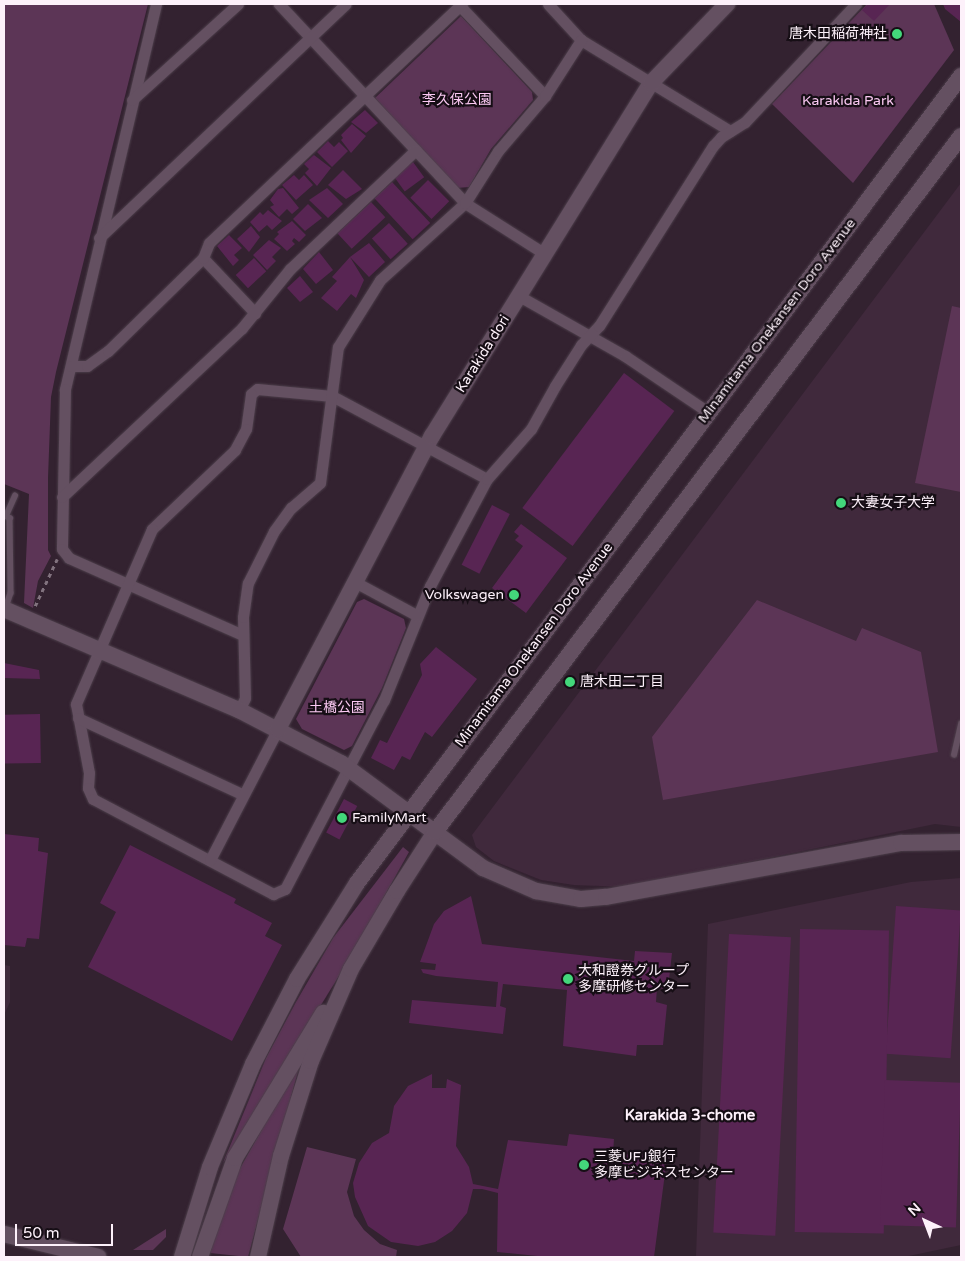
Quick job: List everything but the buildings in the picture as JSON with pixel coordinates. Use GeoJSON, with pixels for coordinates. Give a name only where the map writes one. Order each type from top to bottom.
{"type":"FeatureCollection","features":[{"type":"Feature","properties":{"kind":"main road","name":"Karakida dori"},"geometry":{"type":"LineString","coordinates":[[278,729],[426,447],[545,254],[651,83],[727,4]]}},
{"type":"Feature","properties":{"kind":"main road","name":"Minamitama Onekansen Doro Avenue"},"geometry":{"type":"LineString","coordinates":[[182,1257],[210,1167],[258,1056],[327,930],[408,812],[961,76]]}},
{"type":"Feature","properties":{"kind":"main road"},"geometry":{"type":"LineString","coordinates":[[928,120],[961,89]]}},
{"type":"Feature","properties":{"kind":"main road"},"geometry":{"type":"LineString","coordinates":[[200,1257],[235,1158],[435,832],[961,136]]}},
{"type":"Feature","properties":{"kind":"main road"},"geometry":{"type":"LineString","coordinates":[[5,609],[100,648],[240,710],[278,729],[348,767],[496,876],[536,891],[581,898],[606,897],[901,842],[961,842]]}},
{"type":"Feature","properties":{"kind":"main road"},"geometry":{"type":"LineString","coordinates":[[258,1257],[298,1101],[351,969]]}},
{"type":"Feature","properties":{"kind":"main road"},"geometry":{"type":"LineString","coordinates":[[10,1237],[57,1257]]}},
{"type":"Feature","properties":{"kind":"main road"},"geometry":{"type":"LineString","coordinates":[[10,1237],[98,1257]]}},
{"type":"Feature","properties":{"kind":"street"},"geometry":{"type":"LineString","coordinates":[[156,4],[99,238],[65,389],[62,497],[64,554],[243,635]]}},
{"type":"Feature","properties":{"kind":"street"},"geometry":{"type":"LineString","coordinates":[[132,100],[238,4]]}},
{"type":"Feature","properties":{"kind":"street"},"geometry":{"type":"LineString","coordinates":[[279,4],[465,203],[545,254]]}},
{"type":"Feature","properties":{"kind":"street"},"geometry":{"type":"LineString","coordinates":[[99,238],[346,4]]}},
{"type":"Feature","properties":{"kind":"street"},"geometry":{"type":"LineString","coordinates":[[548,4],[581,40],[730,130]]}},
{"type":"Feature","properties":{"kind":"street"},"geometry":{"type":"LineString","coordinates":[[487,479],[332,396],[257,389],[251,394],[246,429],[235,450],[152,528],[76,704],[89,773],[88,788],[93,799],[273,894],[281,892],[384,700],[416,615],[463,520],[487,479],[531,430],[555,386],[590,337],[713,146],[730,130],[745,122],[856,4]]}},
{"type":"Feature","properties":{"kind":"street"},"geometry":{"type":"LineString","coordinates":[[71,366],[87,366],[104,355],[203,258],[209,243],[461,5],[545,96]]}},
{"type":"Feature","properties":{"kind":"street"},"geometry":{"type":"LineString","coordinates":[[240,710],[245,698],[243,635],[248,583],[266,548],[291,508],[320,483],[338,347],[380,280],[465,203],[498,151],[545,96],[581,40]]}},
{"type":"Feature","properties":{"kind":"street"},"geometry":{"type":"LineString","coordinates":[[62,497],[255,313],[290,269],[416,150]]}},
{"type":"Feature","properties":{"kind":"street"},"geometry":{"type":"LineString","coordinates":[[203,258],[255,313]]}},
{"type":"Feature","properties":{"kind":"street"},"geometry":{"type":"LineString","coordinates":[[519,296],[590,337],[708,412]]}},
{"type":"Feature","properties":{"kind":"street"},"geometry":{"type":"LineString","coordinates":[[355,582],[416,615]]}},
{"type":"Feature","properties":{"kind":"street"},"geometry":{"type":"LineString","coordinates":[[78,718],[242,794]]}},
{"type":"Feature","properties":{"kind":"street"},"geometry":{"type":"LineString","coordinates":[[210,860],[242,794],[278,729]]}},
{"type":"Feature","properties":{"kind":"lane"},"geometry":{"type":"LineString","coordinates":[[5,609],[10,518],[5,515],[15,496]]}},
{"type":"Feature","properties":{"kind":"lane"},"geometry":{"type":"LineString","coordinates":[[954,755],[961,724]]}},
{"type":"Feature","properties":{"kind":"path"},"geometry":{"type":"LineString","coordinates":[[33,610],[55,560],[64,554]]}},
{"type":"Feature","properties":{"kind":"shaded area","name":"大妻女子大学"},"geometry":{"type":"Polygon","coordinates":[[[961,183],[961,827],[935,824],[626,887],[574,885],[541,880],[494,861],[476,847],[472,835],[961,183]]]}},
{"type":"Feature","properties":{"kind":"shaded area"},"geometry":{"type":"Polygon","coordinates":[[[961,878],[961,1245],[904,1257],[696,1257],[708,924],[911,882],[961,878]]]}},
{"type":"Feature","properties":{"kind":"shaded area"},"geometry":{"type":"Polygon","coordinates":[[[4,965],[10,966],[10,1002],[4,1015],[4,965]]]}},
{"type":"Feature","properties":{"kind":"green space"},"geometry":{"type":"Polygon","coordinates":[[[4,4],[148,4],[51,397],[48,550],[51,556],[38,581],[33,608],[24,603],[29,494],[4,484],[4,4]]]}},
{"type":"Feature","properties":{"kind":"green space","name":"Karakida Park"},"geometry":{"type":"Polygon","coordinates":[[[867,4],[934,4],[954,50],[853,183],[772,104],[867,4]]]}},
{"type":"Feature","properties":{"kind":"green space","name":"李久保公園"},"geometry":{"type":"Polygon","coordinates":[[[461,16],[532,92],[533,100],[491,149],[469,187],[457,188],[375,98],[461,16]]]}},
{"type":"Feature","properties":{"kind":"green space"},"geometry":{"type":"Polygon","coordinates":[[[952,306],[961,308],[961,492],[915,483],[952,306]]]}},
{"type":"Feature","properties":{"kind":"green space","name":"土橋公園"},"geometry":{"type":"Polygon","coordinates":[[[364,599],[404,619],[406,628],[382,688],[352,746],[344,750],[302,729],[296,719],[357,602],[364,599]]]}},
{"type":"Feature","properties":{"kind":"green space"},"geometry":{"type":"Polygon","coordinates":[[[757,600],[856,641],[862,628],[921,652],[938,752],[663,800],[652,737],[757,600]]]}},
{"type":"Feature","properties":{"kind":"green space"},"geometry":{"type":"Polygon","coordinates":[[[403,847],[409,852],[347,963],[223,1163],[266,1058],[296,1002],[333,938],[403,847]]]}},
{"type":"Feature","properties":{"kind":"green space"},"geometry":{"type":"Polygon","coordinates":[[[295,1070],[298,1071],[248,1257],[210,1253],[234,1179],[295,1070]]]}},
{"type":"Feature","properties":{"kind":"green space"},"geometry":{"type":"Polygon","coordinates":[[[307,1147],[356,1159],[347,1192],[354,1216],[364,1230],[380,1244],[397,1250],[396,1257],[301,1257],[283,1229],[307,1147]]]}},
{"type":"Feature","properties":{"kind":"green space"},"geometry":{"type":"Polygon","coordinates":[[[166,1229],[166,1237],[153,1250],[133,1250],[166,1229]]]}},
{"type":"Feature","properties":{"kind":"place","name":"唐木田稲荷神社"},"geometry":{"type":"Point","coordinates":[897,34]}},
{"type":"Feature","properties":{"kind":"place","name":"大妻女子大学"},"geometry":{"type":"Point","coordinates":[841,503]}},
{"type":"Feature","properties":{"kind":"place","name":"Volkswagen"},"geometry":{"type":"Point","coordinates":[514,595]}},
{"type":"Feature","properties":{"kind":"place","name":"唐木田二丁目"},"geometry":{"type":"Point","coordinates":[570,682]}},
{"type":"Feature","properties":{"kind":"place","name":"FamilyMart"},"geometry":{"type":"Point","coordinates":[342,818]}},
{"type":"Feature","properties":{"kind":"place","name":"大和證券グループ 多摩研修センター"},"geometry":{"type":"Point","coordinates":[568,979]}},
{"type":"Feature","properties":{"kind":"place","name":"三菱UFJ銀行 多摩ビジネスセンター"},"geometry":{"type":"Point","coordinates":[584,1165]}},
{"type":"Feature","properties":{"kind":"district","name":"Karakida 3-chome"},"geometry":{"type":"Point","coordinates":[690,1116]}}]}
